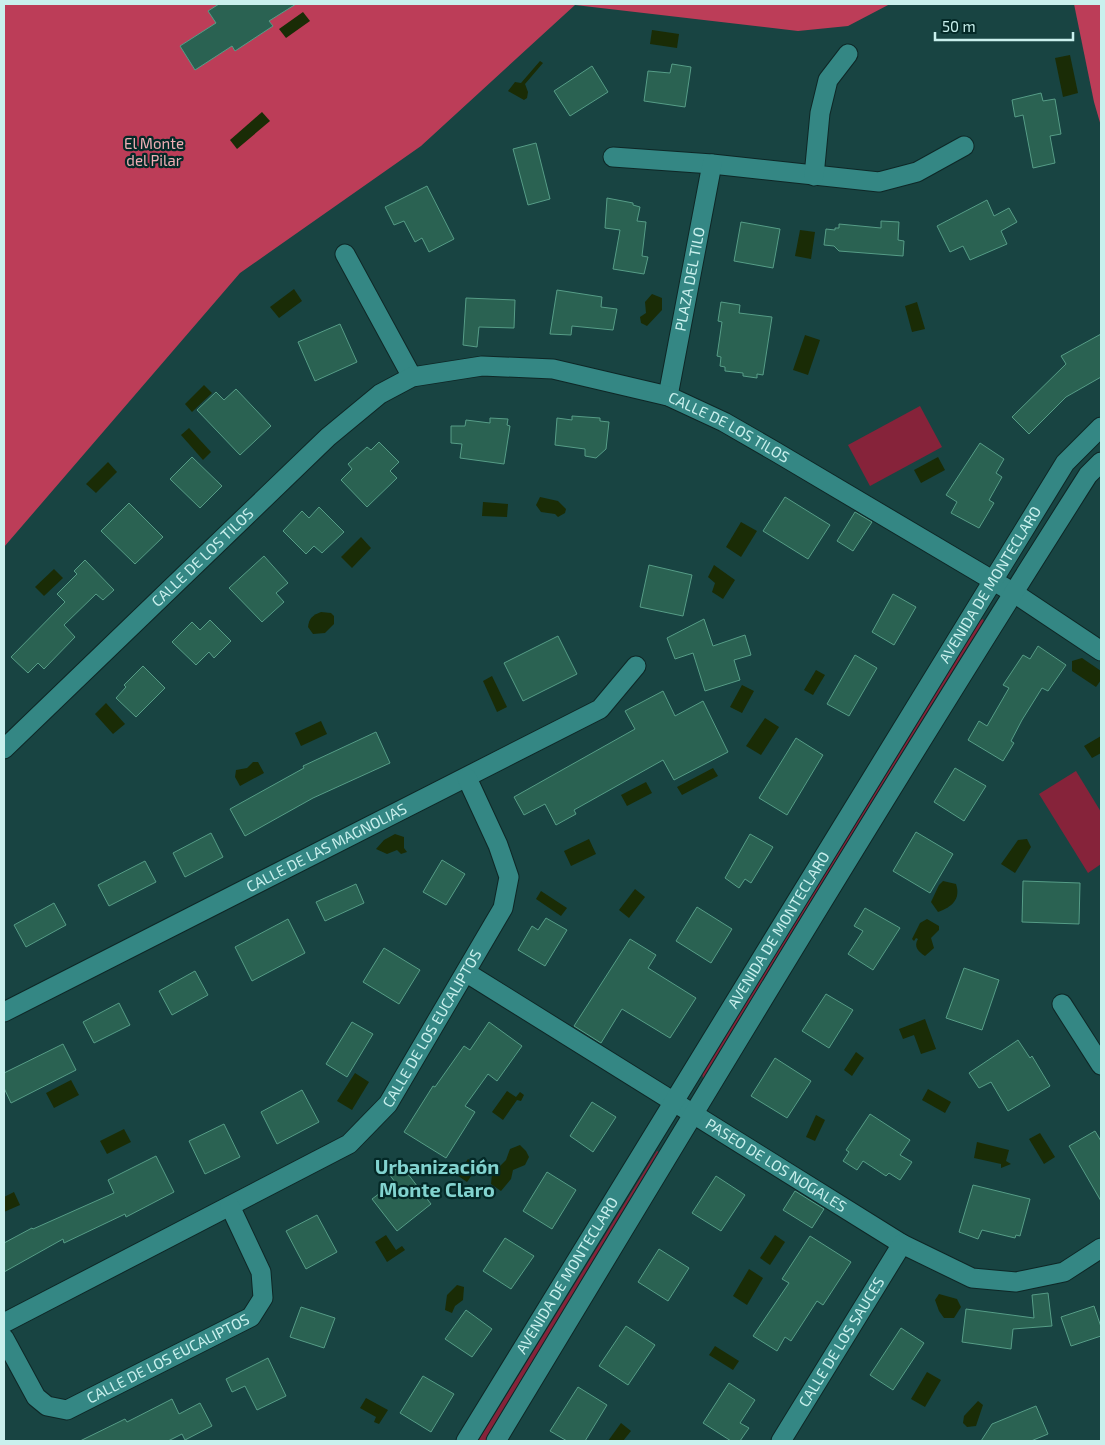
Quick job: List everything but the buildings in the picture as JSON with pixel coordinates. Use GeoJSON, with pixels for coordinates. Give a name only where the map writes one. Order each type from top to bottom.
{"type":"FeatureCollection","features":[{"type":"Feature","properties":{"kind":"street"},"geometry":{"type":"LineString","coordinates":[[814,176],[820,113],[828,80],[848,54]]}},
{"type":"Feature","properties":{"kind":"street"},"geometry":{"type":"LineString","coordinates":[[613,157],[712,164],[879,182],[917,172],[964,146]]}},
{"type":"Feature","properties":{"kind":"street","name":"PLAZA DEL TILO"},"geometry":{"type":"LineString","coordinates":[[668,396],[712,164]]}},
{"type":"Feature","properties":{"kind":"street"},"geometry":{"type":"LineString","coordinates":[[345,254],[412,377]]}},
{"type":"Feature","properties":{"kind":"street","name":"CALLE DE LOS TILOS"},"geometry":{"type":"LineString","coordinates":[[4,749],[328,437],[380,394],[412,377],[482,366],[553,369],[668,396],[733,427],[1014,592],[1101,651]]}},
{"type":"Feature","properties":{"kind":"street","name":"AVENIDA DE MONTECLARO"},"geometry":{"type":"LineString","coordinates":[[466,1441],[1065,463],[1101,427]]}},
{"type":"Feature","properties":{"kind":"street","name":"AVENIDA DE MONTECLARO"},"geometry":{"type":"LineString","coordinates":[[496,1441],[694,1113],[1014,592],[1088,476],[1101,462]]}},
{"type":"Feature","properties":{"kind":"street","name":"CALLE DE LAS MAGNOLIAS"},"geometry":{"type":"LineString","coordinates":[[4,1012],[600,709],[636,666]]}},
{"type":"Feature","properties":{"kind":"street","name":"CALLE DE LOS EUCALIPTOS"},"geometry":{"type":"LineString","coordinates":[[4,1323],[349,1144],[388,1104],[503,908],[509,877],[498,845],[467,778]]}},
{"type":"Feature","properties":{"kind":"street","name":"PASEO DE LOS NOGALES"},"geometry":{"type":"LineString","coordinates":[[467,972],[902,1244],[972,1278],[1016,1282],[1064,1272],[1101,1248]]}},
{"type":"Feature","properties":{"kind":"street"},"geometry":{"type":"LineString","coordinates":[[1062,1004],[1101,1065]]}},
{"type":"Feature","properties":{"kind":"street","name":"CALLE DE LOS EUCALIPTOS"},"geometry":{"type":"LineString","coordinates":[[4,1338],[36,1397],[47,1406],[67,1410],[252,1317],[263,1298],[261,1272],[230,1206]]}},
{"type":"Feature","properties":{"kind":"street","name":"CALLE DE LOS SAUCES"},"geometry":{"type":"LineString","coordinates":[[781,1441],[902,1244]]}},
{"type":"Feature","properties":{"kind":"shaded area"},"geometry":{"type":"Polygon","coordinates":[[[303,12],[310,21],[286,38],[279,29],[303,12]]]}},
{"type":"Feature","properties":{"kind":"shaded area"},"geometry":{"type":"Polygon","coordinates":[[[652,30],[679,34],[677,48],[650,44],[652,30]]]}},
{"type":"Feature","properties":{"kind":"shaded area"},"geometry":{"type":"Polygon","coordinates":[[[1070,55],[1078,93],[1063,97],[1055,58],[1070,55]]]}},
{"type":"Feature","properties":{"kind":"shaded area"},"geometry":{"type":"Polygon","coordinates":[[[540,61],[543,63],[525,84],[528,92],[527,98],[524,100],[508,91],[515,82],[521,83],[540,61]]]}},
{"type":"Feature","properties":{"kind":"shaded area"},"geometry":{"type":"Polygon","coordinates":[[[262,112],[270,121],[237,149],[230,140],[262,112]]]}},
{"type":"Feature","properties":{"kind":"shaded area"},"geometry":{"type":"Polygon","coordinates":[[[800,230],[815,232],[811,259],[795,256],[800,230]]]}},
{"type":"Feature","properties":{"kind":"shaded area"},"geometry":{"type":"Polygon","coordinates":[[[294,289],[302,301],[279,318],[270,307],[294,289]]]}},
{"type":"Feature","properties":{"kind":"shaded area"},"geometry":{"type":"Polygon","coordinates":[[[652,294],[662,298],[662,310],[647,326],[641,323],[640,317],[646,313],[645,302],[652,294]]]}},
{"type":"Feature","properties":{"kind":"shaded area"},"geometry":{"type":"Polygon","coordinates":[[[917,302],[925,329],[912,332],[905,306],[917,302]]]}},
{"type":"Feature","properties":{"kind":"shaded area"},"geometry":{"type":"Polygon","coordinates":[[[805,335],[820,340],[808,375],[793,370],[805,335]]]}},
{"type":"Feature","properties":{"kind":"shaded area"},"geometry":{"type":"Polygon","coordinates":[[[204,385],[212,393],[192,412],[185,404],[204,385]]]}},
{"type":"Feature","properties":{"kind":"shaded area"},"geometry":{"type":"Polygon","coordinates":[[[920,406],[942,447],[870,486],[848,445],[920,406]]]}},
{"type":"Feature","properties":{"kind":"shaded area"},"geometry":{"type":"Polygon","coordinates":[[[189,428],[211,452],[203,460],[181,435],[189,428]]]}},
{"type":"Feature","properties":{"kind":"shaded area"},"geometry":{"type":"Polygon","coordinates":[[[938,457],[945,470],[921,483],[914,470],[938,457]]]}},
{"type":"Feature","properties":{"kind":"shaded area"},"geometry":{"type":"Polygon","coordinates":[[[108,462],[117,472],[96,493],[86,484],[108,462]]]}},
{"type":"Feature","properties":{"kind":"shaded area"},"geometry":{"type":"Polygon","coordinates":[[[540,497],[558,501],[566,509],[565,513],[558,517],[555,514],[541,512],[536,505],[540,497]]]}},
{"type":"Feature","properties":{"kind":"shaded area"},"geometry":{"type":"Polygon","coordinates":[[[483,502],[508,504],[507,517],[482,516],[483,502]]]}},
{"type":"Feature","properties":{"kind":"shaded area"},"geometry":{"type":"Polygon","coordinates":[[[741,522],[757,531],[741,557],[726,547],[741,522]]]}},
{"type":"Feature","properties":{"kind":"shaded area"},"geometry":{"type":"Polygon","coordinates":[[[361,537],[371,548],[352,568],[341,557],[361,537]]]}},
{"type":"Feature","properties":{"kind":"shaded area"},"geometry":{"type":"Polygon","coordinates":[[[714,565],[735,580],[723,599],[712,592],[715,583],[708,577],[714,565]]]}},
{"type":"Feature","properties":{"kind":"shaded area"},"geometry":{"type":"Polygon","coordinates":[[[54,569],[63,578],[44,596],[35,587],[54,569]]]}},
{"type":"Feature","properties":{"kind":"shaded area"},"geometry":{"type":"Polygon","coordinates":[[[321,612],[331,613],[334,616],[334,624],[325,633],[313,634],[308,627],[309,621],[321,612]]]}},
{"type":"Feature","properties":{"kind":"shaded area"},"geometry":{"type":"Polygon","coordinates":[[[983,619],[986,626],[710,1078],[703,1079],[702,1072],[977,622],[983,619]]]}},
{"type":"Feature","properties":{"kind":"shaded area"},"geometry":{"type":"Polygon","coordinates":[[[1082,658],[1101,671],[1101,680],[1096,687],[1072,671],[1072,661],[1082,658]]]}},
{"type":"Feature","properties":{"kind":"shaded area"},"geometry":{"type":"Polygon","coordinates":[[[816,670],[825,675],[813,695],[804,690],[816,670]]]}},
{"type":"Feature","properties":{"kind":"shaded area"},"geometry":{"type":"Polygon","coordinates":[[[492,676],[507,707],[497,712],[483,681],[492,676]]]}},
{"type":"Feature","properties":{"kind":"shaded area"},"geometry":{"type":"Polygon","coordinates":[[[742,685],[754,691],[742,713],[730,707],[742,685]]]}},
{"type":"Feature","properties":{"kind":"shaded area"},"geometry":{"type":"Polygon","coordinates":[[[106,703],[125,724],[113,734],[95,714],[106,703]]]}},
{"type":"Feature","properties":{"kind":"shaded area"},"geometry":{"type":"Polygon","coordinates":[[[765,718],[779,727],[761,755],[746,746],[765,718]]]}},
{"type":"Feature","properties":{"kind":"shaded area"},"geometry":{"type":"Polygon","coordinates":[[[321,721],[327,734],[301,746],[295,733],[321,721]]]}},
{"type":"Feature","properties":{"kind":"shaded area"},"geometry":{"type":"Polygon","coordinates":[[[1101,736],[1101,753],[1092,758],[1084,746],[1101,736]]]}},
{"type":"Feature","properties":{"kind":"shaded area"},"geometry":{"type":"Polygon","coordinates":[[[253,762],[258,762],[264,773],[240,786],[235,777],[236,770],[247,768],[253,762]]]}},
{"type":"Feature","properties":{"kind":"shaded area"},"geometry":{"type":"Polygon","coordinates":[[[713,768],[718,776],[682,795],[677,787],[713,768]]]}},
{"type":"Feature","properties":{"kind":"shaded area"},"geometry":{"type":"Polygon","coordinates":[[[1076,771],[1101,812],[1101,864],[1088,873],[1039,794],[1076,771]]]}},
{"type":"Feature","properties":{"kind":"shaded area"},"geometry":{"type":"Polygon","coordinates":[[[646,782],[652,793],[627,806],[621,795],[646,782]]]}},
{"type":"Feature","properties":{"kind":"shaded area"},"geometry":{"type":"Polygon","coordinates":[[[395,834],[404,837],[404,848],[407,852],[401,854],[397,850],[387,854],[376,849],[384,840],[395,834]]]}},
{"type":"Feature","properties":{"kind":"shaded area"},"geometry":{"type":"Polygon","coordinates":[[[589,839],[596,854],[571,866],[564,851],[589,839]]]}},
{"type":"Feature","properties":{"kind":"shaded area"},"geometry":{"type":"Polygon","coordinates":[[[1027,839],[1031,847],[1015,873],[1001,864],[1018,840],[1027,839]]]}},
{"type":"Feature","properties":{"kind":"shaded area"},"geometry":{"type":"Polygon","coordinates":[[[943,881],[956,884],[957,894],[951,905],[938,912],[931,902],[943,881]]]}},
{"type":"Feature","properties":{"kind":"shaded area"},"geometry":{"type":"Polygon","coordinates":[[[635,889],[645,897],[629,918],[619,910],[635,889]]]}},
{"type":"Feature","properties":{"kind":"shaded area"},"geometry":{"type":"Polygon","coordinates":[[[541,891],[567,908],[561,916],[536,899],[541,891]]]}},
{"type":"Feature","properties":{"kind":"shaded area"},"geometry":{"type":"Polygon","coordinates":[[[927,919],[939,926],[939,930],[931,938],[934,948],[925,956],[916,947],[918,939],[916,938],[914,941],[912,939],[920,923],[927,919]]]}},
{"type":"Feature","properties":{"kind":"shaded area"},"geometry":{"type":"Polygon","coordinates":[[[925,1019],[936,1049],[921,1054],[914,1035],[903,1039],[899,1029],[925,1019]]]}},
{"type":"Feature","properties":{"kind":"shaded area"},"geometry":{"type":"Polygon","coordinates":[[[856,1052],[864,1058],[852,1076],[844,1070],[856,1052]]]}},
{"type":"Feature","properties":{"kind":"shaded area"},"geometry":{"type":"Polygon","coordinates":[[[355,1073],[369,1082],[352,1110],[337,1101],[355,1073]]]}},
{"type":"Feature","properties":{"kind":"shaded area"},"geometry":{"type":"Polygon","coordinates":[[[71,1080],[79,1095],[54,1108],[46,1093],[71,1080]]]}},
{"type":"Feature","properties":{"kind":"shaded area"},"geometry":{"type":"Polygon","coordinates":[[[928,1089],[951,1102],[945,1113],[922,1100],[928,1089]]]}},
{"type":"Feature","properties":{"kind":"shaded area"},"geometry":{"type":"Polygon","coordinates":[[[507,1091],[516,1097],[520,1092],[524,1095],[521,1101],[517,1100],[503,1120],[492,1112],[507,1091]]]}},
{"type":"Feature","properties":{"kind":"shaded area"},"geometry":{"type":"Polygon","coordinates":[[[816,1115],[825,1120],[815,1141],[806,1137],[816,1115]]]}},
{"type":"Feature","properties":{"kind":"shaded area"},"geometry":{"type":"Polygon","coordinates":[[[124,1129],[131,1142],[107,1154],[100,1141],[124,1129]]]}},
{"type":"Feature","properties":{"kind":"shaded area"},"geometry":{"type":"Polygon","coordinates":[[[1040,1133],[1055,1157],[1044,1164],[1029,1139],[1040,1133]]]}},
{"type":"Feature","properties":{"kind":"shaded area"},"geometry":{"type":"Polygon","coordinates":[[[977,1142],[1009,1150],[1006,1161],[1011,1164],[1001,1168],[1001,1164],[974,1158],[977,1142]]]}},
{"type":"Feature","properties":{"kind":"shaded area"},"geometry":{"type":"Polygon","coordinates":[[[520,1145],[529,1157],[525,1165],[513,1170],[511,1179],[501,1191],[491,1184],[492,1174],[506,1160],[510,1149],[520,1145]]]}},
{"type":"Feature","properties":{"kind":"shaded area"},"geometry":{"type":"Polygon","coordinates":[[[657,1151],[663,1154],[490,1441],[478,1441],[657,1151]]]}},
{"type":"Feature","properties":{"kind":"shaded area"},"geometry":{"type":"Polygon","coordinates":[[[468,1159],[478,1166],[467,1182],[457,1175],[468,1159]]]}},
{"type":"Feature","properties":{"kind":"shaded area"},"geometry":{"type":"Polygon","coordinates":[[[14,1192],[20,1205],[4,1212],[4,1197],[14,1192]]]}},
{"type":"Feature","properties":{"kind":"shaded area"},"geometry":{"type":"Polygon","coordinates":[[[386,1235],[396,1250],[402,1246],[405,1250],[387,1262],[375,1242],[386,1235]]]}},
{"type":"Feature","properties":{"kind":"shaded area"},"geometry":{"type":"Polygon","coordinates":[[[775,1235],[785,1242],[770,1265],[760,1258],[775,1235]]]}},
{"type":"Feature","properties":{"kind":"shaded area"},"geometry":{"type":"Polygon","coordinates":[[[749,1269],[763,1278],[747,1305],[733,1296],[749,1269]]]}},
{"type":"Feature","properties":{"kind":"shaded area"},"geometry":{"type":"Polygon","coordinates":[[[457,1285],[464,1287],[463,1300],[455,1306],[452,1313],[445,1310],[447,1295],[457,1285]]]}},
{"type":"Feature","properties":{"kind":"shaded area"},"geometry":{"type":"Polygon","coordinates":[[[939,1294],[957,1299],[961,1307],[954,1318],[944,1318],[939,1311],[935,1300],[939,1294]]]}},
{"type":"Feature","properties":{"kind":"shaded area"},"geometry":{"type":"Polygon","coordinates":[[[715,1346],[739,1361],[733,1370],[709,1355],[715,1346]]]}},
{"type":"Feature","properties":{"kind":"shaded area"},"geometry":{"type":"Polygon","coordinates":[[[927,1372],[941,1380],[925,1407],[911,1399],[927,1372]]]}},
{"type":"Feature","properties":{"kind":"shaded area"},"geometry":{"type":"Polygon","coordinates":[[[366,1398],[388,1410],[379,1424],[374,1422],[376,1417],[360,1408],[366,1398]]]}},
{"type":"Feature","properties":{"kind":"shaded area"},"geometry":{"type":"Polygon","coordinates":[[[978,1401],[983,1405],[976,1426],[967,1427],[963,1423],[964,1416],[978,1401]]]}},
{"type":"Feature","properties":{"kind":"shaded area"},"geometry":{"type":"Polygon","coordinates":[[[621,1423],[631,1431],[623,1441],[608,1441],[621,1423]]]}},
{"type":"Feature","properties":{"kind":"green space","name":"El Monte del Pilar"},"geometry":{"type":"Polygon","coordinates":[[[4,4],[890,4],[848,26],[798,31],[575,5],[421,146],[240,273],[4,547],[4,4]]]}},
{"type":"Feature","properties":{"kind":"green space"},"geometry":{"type":"Polygon","coordinates":[[[1074,4],[1101,4],[1101,126],[1094,102],[1074,4]]]}},
{"type":"Feature","properties":{"kind":"district","name":"Urbanización Monte Claro"},"geometry":{"type":"Point","coordinates":[437,1178]}}]}
